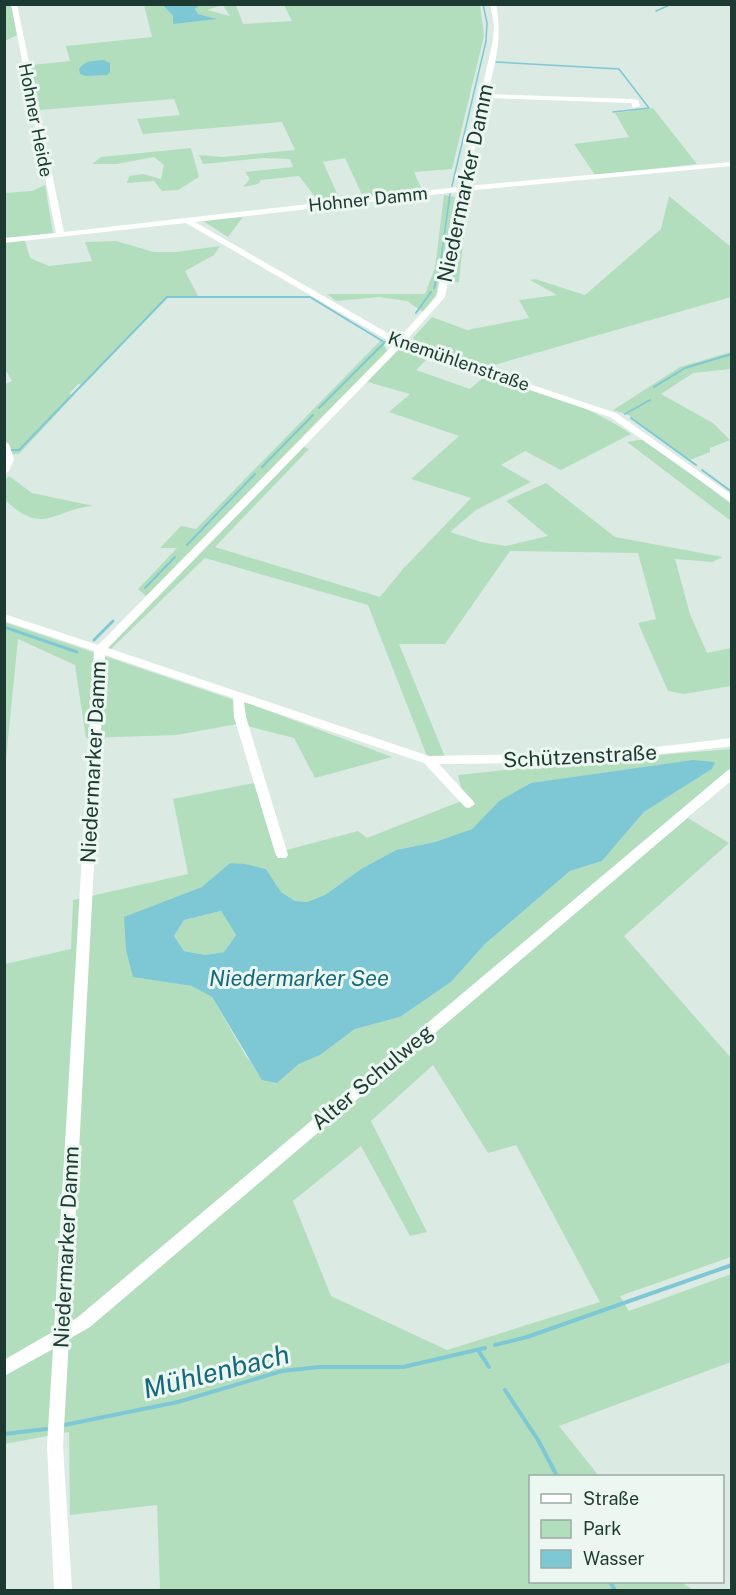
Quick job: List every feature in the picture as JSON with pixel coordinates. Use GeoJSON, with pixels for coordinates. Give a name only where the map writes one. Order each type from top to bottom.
{"type":"FeatureCollection","features":[{"type":"Feature","properties":{"kind":"street","name":"Hohner Heide"},"geometry":{"type":"LineString","coordinates":[[14,4],[60,234]]}},
{"type":"Feature","properties":{"kind":"street","name":"Niedermarker Damm"},"geometry":{"type":"LineString","coordinates":[[63,1590],[55,1446],[100,650],[441,297],[460,189],[477,130],[496,40],[497,25],[493,4]]}},
{"type":"Feature","properties":{"kind":"street"},"geometry":{"type":"LineString","coordinates":[[483,96],[631,101],[636,106]]}},
{"type":"Feature","properties":{"kind":"street","name":"Hohner Damm"},"geometry":{"type":"LineString","coordinates":[[4,241],[460,189],[732,164]]}},
{"type":"Feature","properties":{"kind":"street","name":"Knemühlenstraße"},"geometry":{"type":"LineString","coordinates":[[185,219],[399,342],[613,415],[732,500]]}},
{"type":"Feature","properties":{"kind":"street"},"geometry":{"type":"LineString","coordinates":[[4,444],[9,459],[4,471]]}},
{"type":"Feature","properties":{"kind":"street","name":"Schützenstraße"},"geometry":{"type":"LineString","coordinates":[[4,617],[428,760],[502,761],[673,750],[732,741]]}},
{"type":"Feature","properties":{"kind":"street"},"geometry":{"type":"LineString","coordinates":[[238,696],[240,717],[282,855]]}},
{"type":"Feature","properties":{"kind":"street","name":"Schützenstraße"},"geometry":{"type":"LineString","coordinates":[[428,760],[469,804]]}},
{"type":"Feature","properties":{"kind":"street","name":"Alter Schulweg"},"geometry":{"type":"LineString","coordinates":[[4,1370],[84,1322],[732,773]]}},
{"type":"Feature","properties":{"kind":"green space"},"geometry":{"type":"Polygon","coordinates":[[[5,5],[12,5],[17,35],[5,41],[5,5]]]}},
{"type":"Feature","properties":{"kind":"green space"},"geometry":{"type":"Polygon","coordinates":[[[144,5],[164,5],[173,16],[173,23],[214,18],[197,14],[195,10],[197,5],[219,6],[207,10],[230,16],[223,5],[236,5],[243,24],[292,21],[284,5],[480,5],[484,36],[452,169],[414,172],[422,190],[363,197],[345,158],[323,162],[340,200],[319,202],[299,176],[261,180],[258,184],[243,187],[250,179],[245,172],[293,167],[290,159],[264,158],[203,164],[199,155],[223,157],[295,150],[282,122],[143,134],[137,119],[180,115],[174,99],[40,110],[31,65],[70,61],[66,46],[152,37],[144,5]]]}},
{"type":"Feature","properties":{"kind":"green space"},"geometry":{"type":"Polygon","coordinates":[[[653,108],[697,164],[595,175],[574,144],[629,137],[615,113],[653,108]]]}},
{"type":"Feature","properties":{"kind":"green space"},"geometry":{"type":"Polygon","coordinates":[[[191,148],[199,177],[178,190],[162,191],[154,181],[127,183],[129,176],[143,174],[161,179],[164,165],[154,157],[117,164],[92,164],[101,157],[191,148]]]}},
{"type":"Feature","properties":{"kind":"green space"},"geometry":{"type":"Polygon","coordinates":[[[45,185],[53,233],[24,237],[30,258],[49,266],[92,261],[85,242],[116,241],[154,252],[176,252],[220,246],[214,255],[185,271],[198,296],[167,297],[84,385],[78,384],[69,394],[74,395],[19,454],[5,454],[5,384],[12,381],[5,369],[5,193],[32,191],[45,185]]]}},
{"type":"Feature","properties":{"kind":"green space"},"geometry":{"type":"Polygon","coordinates":[[[444,195],[455,197],[436,295],[423,312],[407,301],[379,297],[336,301],[327,294],[425,294],[435,268],[444,195]]]}},
{"type":"Feature","properties":{"kind":"green space"},"geometry":{"type":"Polygon","coordinates":[[[463,196],[468,196],[459,282],[452,283],[463,196]]]}},
{"type":"Feature","properties":{"kind":"green space"},"geometry":{"type":"Polygon","coordinates":[[[669,196],[731,247],[731,297],[484,368],[420,346],[413,338],[432,317],[467,330],[529,318],[519,300],[557,295],[530,280],[535,279],[585,295],[661,229],[669,196]]]}},
{"type":"Feature","properties":{"kind":"green space"},"geometry":{"type":"Polygon","coordinates":[[[243,217],[228,237],[203,221],[243,217]]]}},
{"type":"Feature","properties":{"kind":"green space"},"geometry":{"type":"Polygon","coordinates":[[[381,340],[390,356],[401,347],[430,356],[416,370],[470,389],[486,375],[579,406],[631,434],[561,470],[525,451],[501,465],[531,482],[476,510],[450,532],[481,542],[506,546],[548,536],[506,501],[546,483],[615,537],[723,557],[712,562],[675,559],[690,614],[707,653],[731,648],[731,686],[684,694],[668,691],[638,623],[656,619],[638,553],[510,551],[445,644],[399,644],[445,757],[427,756],[368,605],[205,558],[110,650],[101,642],[146,596],[138,589],[177,548],[160,548],[181,526],[196,529],[381,340]],[[364,381],[302,446],[309,449],[215,547],[380,597],[402,570],[471,498],[411,479],[459,436],[389,412],[410,394],[364,381]]]}},
{"type":"Feature","properties":{"kind":"green space"},"geometry":{"type":"Polygon","coordinates":[[[731,352],[731,369],[693,373],[661,394],[713,423],[730,440],[710,448],[710,452],[690,460],[628,415],[613,410],[680,367],[731,352]]]}},
{"type":"Feature","properties":{"kind":"green space"},"geometry":{"type":"Polygon","coordinates":[[[645,439],[731,504],[731,521],[627,442],[645,439]]]}},
{"type":"Feature","properties":{"kind":"green space"},"geometry":{"type":"Polygon","coordinates":[[[9,476],[32,493],[94,506],[49,518],[30,517],[5,500],[5,480],[9,476]]]}},
{"type":"Feature","properties":{"kind":"green space"},"geometry":{"type":"Polygon","coordinates":[[[4,622],[234,700],[237,724],[177,735],[86,738],[75,665],[18,639],[5,769],[4,622]]]}},
{"type":"Feature","properties":{"kind":"green space"},"geometry":{"type":"Polygon","coordinates":[[[243,701],[392,757],[315,778],[294,738],[247,726],[243,701]]]}},
{"type":"Feature","properties":{"kind":"green space"},"geometry":{"type":"Polygon","coordinates":[[[731,749],[731,780],[688,818],[729,843],[624,936],[731,1058],[731,1257],[620,1296],[629,1311],[731,1274],[731,1362],[559,1426],[598,1475],[529,1475],[529,1583],[682,1583],[693,1590],[160,1590],[157,1505],[70,1515],[69,1432],[5,1444],[5,964],[71,949],[73,900],[188,874],[173,799],[254,783],[275,853],[358,831],[367,838],[464,800],[458,775],[731,749]],[[712,769],[499,801],[472,829],[435,842],[396,850],[361,869],[325,895],[307,902],[295,901],[281,892],[266,869],[230,863],[203,887],[124,918],[168,982],[193,986],[212,997],[247,1058],[277,1083],[299,1064],[320,1055],[355,1029],[400,1017],[451,982],[485,944],[570,871],[602,861],[644,812],[712,769]],[[433,1065],[371,1121],[427,1232],[410,1236],[361,1146],[293,1201],[331,1296],[447,1350],[600,1302],[516,1145],[488,1153],[433,1065]]]}},
{"type":"Feature","properties":{"kind":"green space"},"geometry":{"type":"Polygon","coordinates":[[[221,911],[236,935],[224,952],[206,955],[184,951],[174,936],[184,920],[221,911]]]}},
{"type":"Feature","properties":{"kind":"water"},"geometry":{"type":"Polygon","coordinates":[[[163,5],[200,5],[195,9],[198,14],[217,19],[173,24],[173,16],[163,5]]]}},
{"type":"Feature","properties":{"kind":"water"},"geometry":{"type":"Polygon","coordinates":[[[104,60],[110,63],[110,72],[107,75],[80,74],[79,69],[84,64],[104,60]]]}},
{"type":"Feature","properties":{"kind":"water","name":"Niedermarker See"},"geometry":{"type":"Polygon","coordinates":[[[693,760],[715,762],[712,769],[644,812],[602,861],[570,871],[485,944],[451,982],[400,1017],[355,1029],[320,1055],[299,1064],[277,1083],[262,1080],[212,997],[192,986],[133,977],[126,950],[124,917],[202,887],[230,863],[266,869],[281,892],[295,901],[307,902],[325,895],[361,869],[396,850],[435,842],[472,829],[499,801],[531,783],[693,760]],[[221,911],[184,920],[174,936],[184,951],[206,955],[224,952],[236,935],[221,911]]]}},
{"type":"Feature","properties":{"kind":"waterway"},"geometry":{"type":"LineString","coordinates":[[452,186],[486,41],[487,23],[483,4]]}},
{"type":"Feature","properties":{"kind":"waterway"},"geometry":{"type":"LineString","coordinates":[[656,11],[672,4]]}},
{"type":"Feature","properties":{"kind":"waterway"},"geometry":{"type":"LineString","coordinates":[[496,62],[619,69],[649,108],[613,112]]}},
{"type":"Feature","properties":{"kind":"waterway"},"geometry":{"type":"LineString","coordinates":[[440,266],[450,194]]}},
{"type":"Feature","properties":{"kind":"waterway"},"geometry":{"type":"LineString","coordinates":[[434,288],[441,265]]}},
{"type":"Feature","properties":{"kind":"waterway"},"geometry":{"type":"LineString","coordinates":[[416,313],[431,292]]}},
{"type":"Feature","properties":{"kind":"waterway"},"geometry":{"type":"LineString","coordinates":[[11,450],[19,450],[167,297],[310,297],[384,342]]}},
{"type":"Feature","properties":{"kind":"waterway"},"geometry":{"type":"LineString","coordinates":[[319,408],[385,342]]}},
{"type":"Feature","properties":{"kind":"waterway"},"geometry":{"type":"LineString","coordinates":[[654,387],[685,368],[732,354]]}},
{"type":"Feature","properties":{"kind":"waterway"},"geometry":{"type":"LineString","coordinates":[[625,414],[650,400]]}},
{"type":"Feature","properties":{"kind":"waterway"},"geometry":{"type":"LineString","coordinates":[[262,467],[313,415]]}},
{"type":"Feature","properties":{"kind":"waterway"},"geometry":{"type":"LineString","coordinates":[[631,418],[696,465]]}},
{"type":"Feature","properties":{"kind":"waterway"},"geometry":{"type":"LineString","coordinates":[[702,470],[732,492]]}},
{"type":"Feature","properties":{"kind":"waterway"},"geometry":{"type":"LineString","coordinates":[[187,545],[255,474]]}},
{"type":"Feature","properties":{"kind":"waterway"},"geometry":{"type":"LineString","coordinates":[[145,588],[175,557]]}},
{"type":"Feature","properties":{"kind":"waterway"},"geometry":{"type":"LineString","coordinates":[[94,640],[113,621]]}},
{"type":"Feature","properties":{"kind":"waterway"},"geometry":{"type":"LineString","coordinates":[[4,627],[77,652]]}},
{"type":"Feature","properties":{"kind":"waterway","name":"Mühlenbach"},"geometry":{"type":"LineString","coordinates":[[495,1345],[527,1337],[732,1265]]}},
{"type":"Feature","properties":{"kind":"waterway","name":"Mühlenbach"},"geometry":{"type":"LineString","coordinates":[[64,1425],[178,1402],[282,1371],[319,1367],[403,1367],[485,1348]]}},
{"type":"Feature","properties":{"kind":"waterway"},"geometry":{"type":"LineString","coordinates":[[478,1350],[489,1367]]}},
{"type":"Feature","properties":{"kind":"waterway"},"geometry":{"type":"LineString","coordinates":[[505,1390],[538,1440],[556,1475]]}},
{"type":"Feature","properties":{"kind":"waterway","name":"Mühlenbach"},"geometry":{"type":"LineString","coordinates":[[4,1434],[46,1429]]}},
{"type":"Feature","properties":{"kind":"waterway"},"geometry":{"type":"LineString","coordinates":[[611,1583],[615,1590]]}}]}
